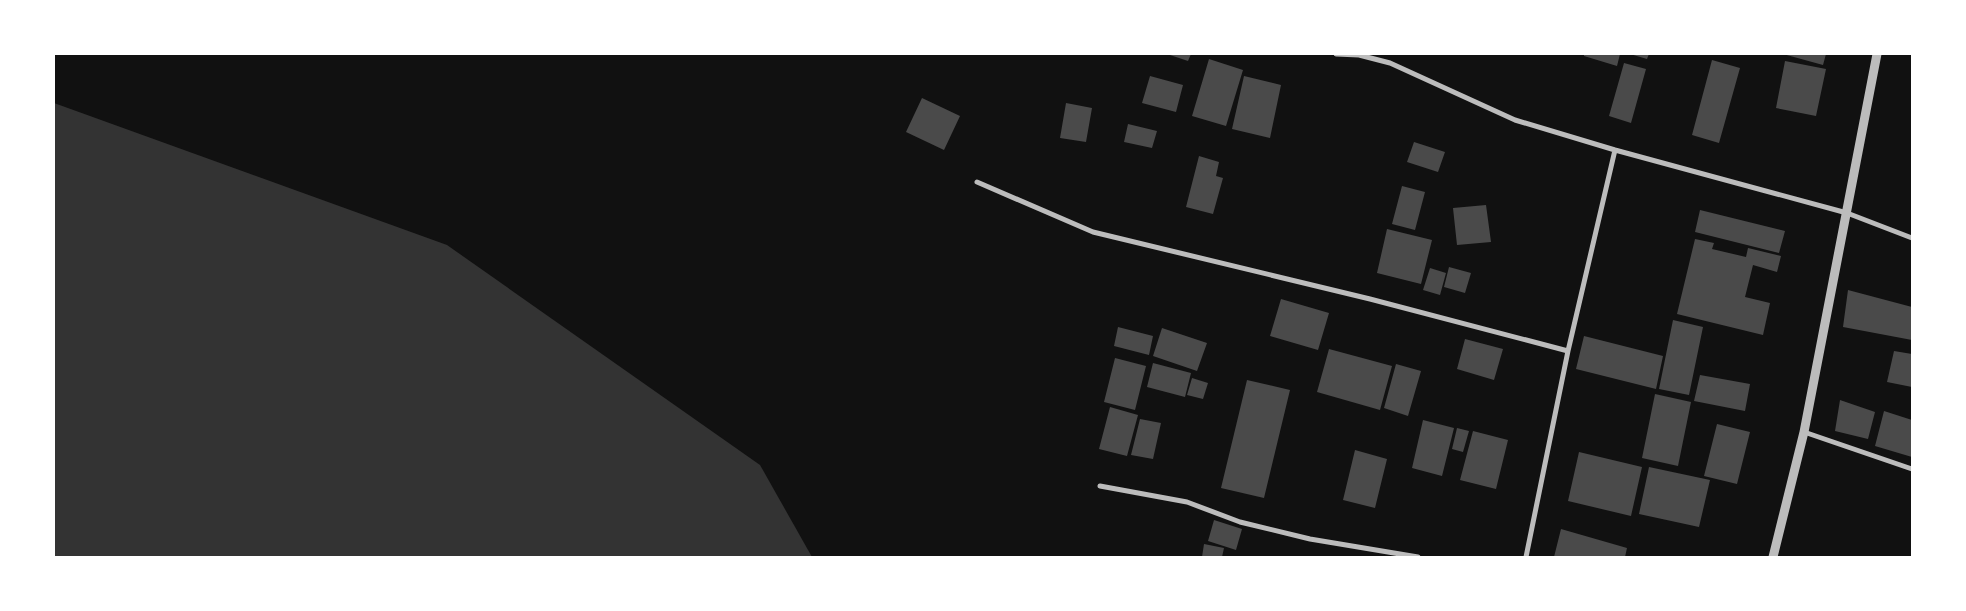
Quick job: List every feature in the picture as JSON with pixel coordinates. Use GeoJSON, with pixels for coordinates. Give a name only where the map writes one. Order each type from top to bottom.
{"type":"FeatureCollection","features":[{"type":"Feature","properties":{"kind":"street"},"geometry":{"type":"LineString","coordinates":[[1336,54],[1359,55],[1390,64],[1515,120],[1615,150],[1847,213],[1912,238]]}},
{"type":"Feature","properties":{"kind":"street"},"geometry":{"type":"LineString","coordinates":[[1773,557],[1804,432],[1878,54]]}},
{"type":"Feature","properties":{"kind":"street"},"geometry":{"type":"LineString","coordinates":[[1526,557],[1568,351],[1615,150]]}},
{"type":"Feature","properties":{"kind":"street"},"geometry":{"type":"LineString","coordinates":[[977,182],[1093,232],[1370,299],[1568,351]]}},
{"type":"Feature","properties":{"kind":"street"},"geometry":{"type":"LineString","coordinates":[[1804,432],[1912,469]]}},
{"type":"Feature","properties":{"kind":"street"},"geometry":{"type":"LineString","coordinates":[[1100,486],[1187,502],[1240,522],[1310,539],[1418,557]]}},
{"type":"Feature","properties":{"kind":"shaded area"},"geometry":{"type":"Polygon","coordinates":[[[54,103],[447,245],[760,465],[812,557],[54,557],[54,103]]]}},
{"type":"Feature","properties":{"kind":"building"},"geometry":{"type":"Polygon","coordinates":[[[1167,54],[1191,54],[1188,61],[1167,54]]]}},
{"type":"Feature","properties":{"kind":"building"},"geometry":{"type":"Polygon","coordinates":[[[1584,54],[1620,54],[1617,66],[1584,56],[1584,54]]]}},
{"type":"Feature","properties":{"kind":"building"},"geometry":{"type":"Polygon","coordinates":[[[1630,54],[1649,54],[1647,59],[1630,54]]]}},
{"type":"Feature","properties":{"kind":"building"},"geometry":{"type":"Polygon","coordinates":[[[1783,54],[1826,54],[1823,65],[1783,54]]]}},
{"type":"Feature","properties":{"kind":"building"},"geometry":{"type":"Polygon","coordinates":[[[1209,59],[1243,70],[1226,126],[1192,116],[1209,59]]]}},
{"type":"Feature","properties":{"kind":"building"},"geometry":{"type":"Polygon","coordinates":[[[1712,60],[1740,68],[1719,143],[1692,135],[1712,60]]]}},
{"type":"Feature","properties":{"kind":"building"},"geometry":{"type":"Polygon","coordinates":[[[1785,61],[1826,69],[1816,116],[1776,108],[1785,61]]]}},
{"type":"Feature","properties":{"kind":"building"},"geometry":{"type":"Polygon","coordinates":[[[1624,63],[1646,69],[1631,123],[1609,116],[1624,63]]]}},
{"type":"Feature","properties":{"kind":"building"},"geometry":{"type":"Polygon","coordinates":[[[1150,76],[1183,85],[1176,112],[1142,103],[1150,76]]]}},
{"type":"Feature","properties":{"kind":"building"},"geometry":{"type":"Polygon","coordinates":[[[1244,76],[1281,85],[1270,138],[1232,129],[1244,76]]]}},
{"type":"Feature","properties":{"kind":"building"},"geometry":{"type":"Polygon","coordinates":[[[922,98],[960,116],[944,150],[906,132],[922,98]]]}},
{"type":"Feature","properties":{"kind":"building"},"geometry":{"type":"Polygon","coordinates":[[[1066,103],[1092,108],[1086,142],[1060,138],[1066,103]]]}},
{"type":"Feature","properties":{"kind":"building"},"geometry":{"type":"Polygon","coordinates":[[[1128,124],[1157,131],[1152,148],[1124,142],[1128,124]]]}},
{"type":"Feature","properties":{"kind":"building"},"geometry":{"type":"Polygon","coordinates":[[[1414,142],[1445,152],[1438,172],[1407,162],[1414,142]]]}},
{"type":"Feature","properties":{"kind":"building"},"geometry":{"type":"Polygon","coordinates":[[[1199,156],[1219,162],[1216,176],[1223,178],[1213,214],[1186,207],[1199,156]]]}},
{"type":"Feature","properties":{"kind":"building"},"geometry":{"type":"Polygon","coordinates":[[[1402,186],[1425,192],[1415,230],[1392,224],[1402,186]]]}},
{"type":"Feature","properties":{"kind":"building"},"geometry":{"type":"Polygon","coordinates":[[[1486,205],[1491,242],[1457,245],[1453,208],[1486,205]]]}},
{"type":"Feature","properties":{"kind":"building"},"geometry":{"type":"Polygon","coordinates":[[[1700,210],[1785,231],[1779,253],[1695,232],[1700,210]]]}},
{"type":"Feature","properties":{"kind":"building"},"geometry":{"type":"Polygon","coordinates":[[[1387,229],[1432,240],[1421,284],[1377,273],[1387,229]]]}},
{"type":"Feature","properties":{"kind":"building"},"geometry":{"type":"Polygon","coordinates":[[[1695,239],[1714,243],[1712,249],[1746,257],[1748,248],[1781,256],[1777,272],[1753,265],[1745,297],[1770,303],[1763,335],[1677,314],[1695,239]]]}},
{"type":"Feature","properties":{"kind":"building"},"geometry":{"type":"Polygon","coordinates":[[[1449,267],[1471,273],[1465,293],[1444,287],[1449,267]]]}},
{"type":"Feature","properties":{"kind":"building"},"geometry":{"type":"Polygon","coordinates":[[[1430,268],[1446,273],[1440,295],[1423,290],[1430,268]]]}},
{"type":"Feature","properties":{"kind":"building"},"geometry":{"type":"Polygon","coordinates":[[[1848,290],[1912,307],[1912,340],[1843,327],[1848,290]]]}},
{"type":"Feature","properties":{"kind":"building"},"geometry":{"type":"Polygon","coordinates":[[[1281,299],[1329,313],[1318,350],[1270,336],[1281,299]]]}},
{"type":"Feature","properties":{"kind":"building"},"geometry":{"type":"Polygon","coordinates":[[[1673,320],[1703,327],[1689,395],[1659,389],[1673,320]]]}},
{"type":"Feature","properties":{"kind":"building"},"geometry":{"type":"Polygon","coordinates":[[[1118,327],[1153,336],[1149,355],[1114,346],[1118,327]]]}},
{"type":"Feature","properties":{"kind":"building"},"geometry":{"type":"Polygon","coordinates":[[[1162,328],[1207,343],[1197,371],[1153,356],[1162,328]]]}},
{"type":"Feature","properties":{"kind":"building"},"geometry":{"type":"Polygon","coordinates":[[[1584,336],[1663,356],[1656,389],[1576,369],[1584,336]]]}},
{"type":"Feature","properties":{"kind":"building"},"geometry":{"type":"Polygon","coordinates":[[[1465,339],[1503,349],[1494,380],[1457,369],[1465,339]]]}},
{"type":"Feature","properties":{"kind":"building"},"geometry":{"type":"Polygon","coordinates":[[[1329,349],[1392,366],[1380,410],[1317,392],[1329,349]]]}},
{"type":"Feature","properties":{"kind":"building"},"geometry":{"type":"Polygon","coordinates":[[[1894,351],[1912,354],[1912,387],[1887,382],[1894,351]]]}},
{"type":"Feature","properties":{"kind":"building"},"geometry":{"type":"Polygon","coordinates":[[[1115,358],[1146,366],[1135,410],[1104,402],[1115,358]]]}},
{"type":"Feature","properties":{"kind":"building"},"geometry":{"type":"Polygon","coordinates":[[[1153,363],[1191,373],[1185,397],[1147,387],[1153,363]]]}},
{"type":"Feature","properties":{"kind":"building"},"geometry":{"type":"Polygon","coordinates":[[[1396,364],[1421,371],[1408,416],[1384,408],[1396,364]]]}},
{"type":"Feature","properties":{"kind":"building"},"geometry":{"type":"Polygon","coordinates":[[[1700,375],[1750,384],[1745,411],[1694,401],[1700,375]]]}},
{"type":"Feature","properties":{"kind":"building"},"geometry":{"type":"Polygon","coordinates":[[[1192,378],[1208,383],[1203,399],[1187,395],[1192,378]]]}},
{"type":"Feature","properties":{"kind":"building"},"geometry":{"type":"Polygon","coordinates":[[[1247,380],[1290,390],[1264,498],[1221,488],[1247,380]]]}},
{"type":"Feature","properties":{"kind":"building"},"geometry":{"type":"Polygon","coordinates":[[[1655,394],[1691,402],[1678,466],[1642,458],[1655,394]]]}},
{"type":"Feature","properties":{"kind":"building"},"geometry":{"type":"Polygon","coordinates":[[[1840,400],[1875,412],[1868,439],[1835,431],[1840,400]]]}},
{"type":"Feature","properties":{"kind":"building"},"geometry":{"type":"Polygon","coordinates":[[[1110,407],[1138,415],[1127,456],[1099,449],[1110,407]]]}},
{"type":"Feature","properties":{"kind":"building"},"geometry":{"type":"Polygon","coordinates":[[[1884,411],[1912,420],[1912,457],[1875,446],[1884,411]]]}},
{"type":"Feature","properties":{"kind":"building"},"geometry":{"type":"Polygon","coordinates":[[[1140,419],[1161,423],[1153,459],[1131,455],[1140,419]]]}},
{"type":"Feature","properties":{"kind":"building"},"geometry":{"type":"Polygon","coordinates":[[[1423,420],[1454,428],[1442,476],[1412,468],[1423,420]]]}},
{"type":"Feature","properties":{"kind":"building"},"geometry":{"type":"Polygon","coordinates":[[[1717,424],[1750,432],[1737,484],[1704,476],[1717,424]]]}},
{"type":"Feature","properties":{"kind":"building"},"geometry":{"type":"Polygon","coordinates":[[[1457,428],[1469,431],[1463,452],[1452,449],[1457,428]]]}},
{"type":"Feature","properties":{"kind":"building"},"geometry":{"type":"Polygon","coordinates":[[[1473,431],[1508,440],[1496,489],[1460,480],[1473,431]]]}},
{"type":"Feature","properties":{"kind":"building"},"geometry":{"type":"Polygon","coordinates":[[[1355,450],[1387,459],[1375,508],[1343,500],[1355,450]]]}},
{"type":"Feature","properties":{"kind":"building"},"geometry":{"type":"Polygon","coordinates":[[[1579,452],[1642,467],[1631,516],[1568,501],[1579,452]]]}},
{"type":"Feature","properties":{"kind":"building"},"geometry":{"type":"Polygon","coordinates":[[[1649,467],[1710,480],[1699,527],[1639,514],[1649,467]]]}},
{"type":"Feature","properties":{"kind":"building"},"geometry":{"type":"Polygon","coordinates":[[[1214,520],[1242,529],[1236,550],[1208,541],[1214,520]]]}},
{"type":"Feature","properties":{"kind":"building"},"geometry":{"type":"Polygon","coordinates":[[[1561,529],[1627,548],[1625,557],[1554,557],[1561,529]]]}},
{"type":"Feature","properties":{"kind":"building"},"geometry":{"type":"Polygon","coordinates":[[[1204,544],[1224,548],[1222,557],[1202,557],[1204,544]]]}}]}
